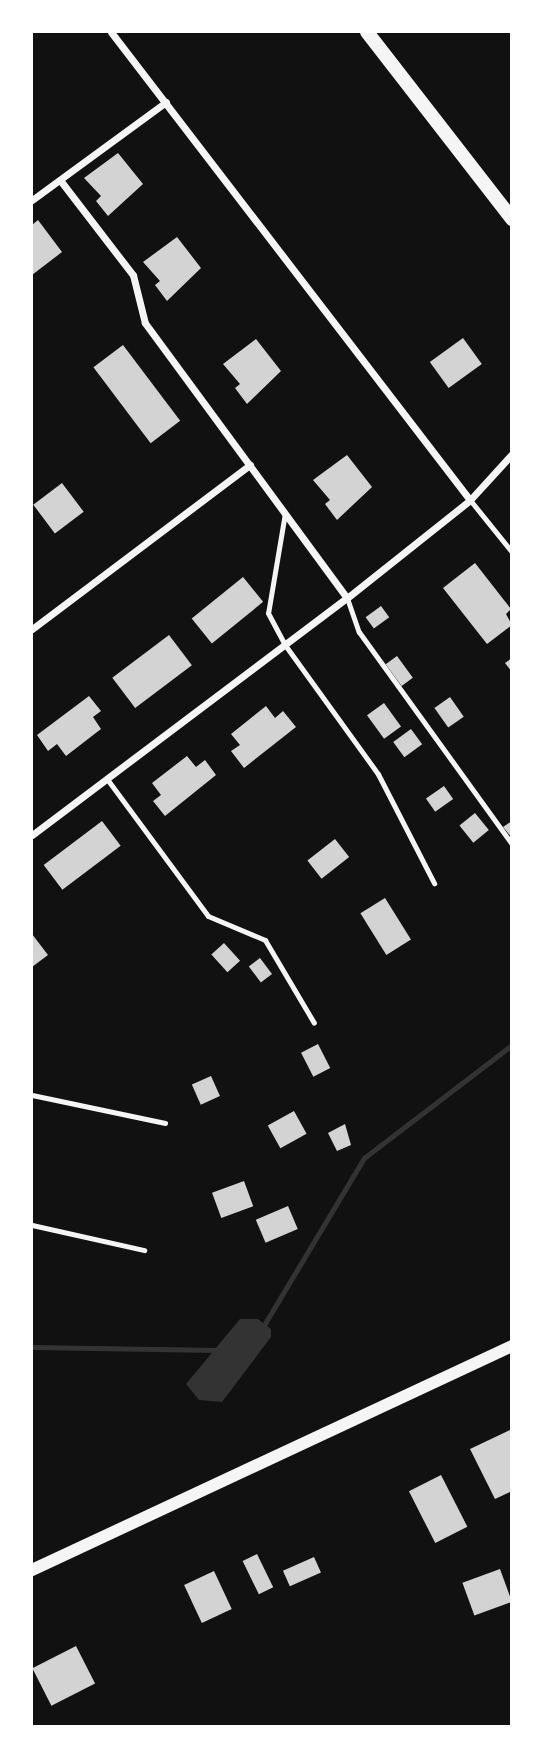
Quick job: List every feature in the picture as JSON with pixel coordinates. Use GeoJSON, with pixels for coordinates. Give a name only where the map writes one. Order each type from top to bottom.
{"type":"FeatureCollection","features":[{"type":"Feature","properties":{"kind":"main road"},"geometry":{"type":"LineString","coordinates":[[367,32],[512,219]]}},
{"type":"Feature","properties":{"kind":"street"},"geometry":{"type":"LineString","coordinates":[[111,32],[470,500]]}},
{"type":"Feature","properties":{"kind":"street"},"geometry":{"type":"LineString","coordinates":[[32,200],[166,102]]}},
{"type":"Feature","properties":{"kind":"street"},"geometry":{"type":"LineString","coordinates":[[60,180],[133,275],[145,323],[348,598]]}},
{"type":"Feature","properties":{"kind":"street"},"geometry":{"type":"LineString","coordinates":[[32,835],[348,598],[470,500],[512,454]]}},
{"type":"Feature","properties":{"kind":"street"},"geometry":{"type":"LineString","coordinates":[[32,629],[250,465]]}},
{"type":"Feature","properties":{"kind":"street"},"geometry":{"type":"LineString","coordinates":[[32,1570],[512,1346]]}},
{"type":"Feature","properties":{"kind":"lane"},"geometry":{"type":"LineString","coordinates":[[470,500],[512,552]]}},
{"type":"Feature","properties":{"kind":"lane"},"geometry":{"type":"LineString","coordinates":[[285,513],[268,612],[285,645],[378,774],[435,883]]}},
{"type":"Feature","properties":{"kind":"lane"},"geometry":{"type":"LineString","coordinates":[[348,598],[359,632],[512,844]]}},
{"type":"Feature","properties":{"kind":"lane"},"geometry":{"type":"LineString","coordinates":[[107,779],[208,916],[265,940],[314,1023]]}},
{"type":"Feature","properties":{"kind":"lane"},"geometry":{"type":"LineString","coordinates":[[32,1095],[164,1124]]}},
{"type":"Feature","properties":{"kind":"lane"},"geometry":{"type":"LineString","coordinates":[[32,1225],[144,1250]]}},
{"type":"Feature","properties":{"kind":"shaded area"},"geometry":{"type":"Polygon","coordinates":[[[240,1319],[258,1319],[271,1329],[271,1337],[222,1402],[199,1400],[186,1384],[240,1319]]]}},
{"type":"Feature","properties":{"kind":"building"},"geometry":{"type":"Polygon","coordinates":[[[118,153],[143,184],[108,216],[96,201],[101,196],[84,178],[118,153]]]}},
{"type":"Feature","properties":{"kind":"building"},"geometry":{"type":"Polygon","coordinates":[[[38,220],[62,252],[32,275],[32,225],[38,220]]]}},
{"type":"Feature","properties":{"kind":"building"},"geometry":{"type":"Polygon","coordinates":[[[177,237],[201,268],[167,301],[155,285],[160,281],[143,262],[177,237]]]}},
{"type":"Feature","properties":{"kind":"building"},"geometry":{"type":"Polygon","coordinates":[[[463,338],[482,364],[449,388],[430,362],[463,338]]]}},
{"type":"Feature","properties":{"kind":"building"},"geometry":{"type":"Polygon","coordinates":[[[256,339],[281,371],[247,404],[235,388],[240,384],[223,364],[256,339]]]}},
{"type":"Feature","properties":{"kind":"building"},"geometry":{"type":"Polygon","coordinates":[[[123,345],[180,421],[151,443],[93,367],[123,345]]]}},
{"type":"Feature","properties":{"kind":"building"},"geometry":{"type":"Polygon","coordinates":[[[347,455],[372,487],[337,520],[325,504],[330,500],[313,480],[347,455]]]}},
{"type":"Feature","properties":{"kind":"building"},"geometry":{"type":"Polygon","coordinates":[[[62,483],[84,512],[55,533],[33,505],[62,483]]]}},
{"type":"Feature","properties":{"kind":"building"},"geometry":{"type":"Polygon","coordinates":[[[475,563],[511,609],[506,614],[512,625],[487,644],[443,588],[475,563]]]}},
{"type":"Feature","properties":{"kind":"building"},"geometry":{"type":"Polygon","coordinates":[[[243,577],[263,602],[212,643],[192,619],[243,577]]]}},
{"type":"Feature","properties":{"kind":"building"},"geometry":{"type":"Polygon","coordinates":[[[381,606],[389,617],[374,628],[366,617],[381,606]]]}},
{"type":"Feature","properties":{"kind":"building"},"geometry":{"type":"Polygon","coordinates":[[[169,635],[192,665],[135,708],[112,678],[169,635]]]}},
{"type":"Feature","properties":{"kind":"building"},"geometry":{"type":"Polygon","coordinates":[[[397,656],[413,678],[402,686],[386,664],[397,656]]]}},
{"type":"Feature","properties":{"kind":"building"},"geometry":{"type":"Polygon","coordinates":[[[512,658],[512,672],[505,663],[512,658]]]}},
{"type":"Feature","properties":{"kind":"building"},"geometry":{"type":"Polygon","coordinates":[[[89,696],[101,711],[93,717],[101,729],[66,756],[57,744],[48,751],[37,735],[89,696]]]}},
{"type":"Feature","properties":{"kind":"building"},"geometry":{"type":"Polygon","coordinates":[[[450,697],[464,717],[448,728],[434,708],[450,697]]]}},
{"type":"Feature","properties":{"kind":"building"},"geometry":{"type":"Polygon","coordinates":[[[384,703],[401,726],[384,739],[367,715],[384,703]]]}},
{"type":"Feature","properties":{"kind":"building"},"geometry":{"type":"Polygon","coordinates":[[[266,706],[275,718],[283,711],[296,727],[244,768],[231,751],[240,745],[231,734],[266,706]]]}},
{"type":"Feature","properties":{"kind":"building"},"geometry":{"type":"Polygon","coordinates":[[[411,729],[422,744],[404,757],[393,742],[411,729]]]}},
{"type":"Feature","properties":{"kind":"building"},"geometry":{"type":"Polygon","coordinates":[[[187,756],[196,767],[205,760],[216,775],[165,816],[153,801],[161,795],[152,783],[187,756]]]}},
{"type":"Feature","properties":{"kind":"building"},"geometry":{"type":"Polygon","coordinates":[[[444,786],[453,799],[435,812],[426,799],[444,786]]]}},
{"type":"Feature","properties":{"kind":"building"},"geometry":{"type":"Polygon","coordinates":[[[475,813],[489,830],[473,843],[459,826],[475,813]]]}},
{"type":"Feature","properties":{"kind":"building"},"geometry":{"type":"Polygon","coordinates":[[[102,821],[121,846],[62,890],[44,865],[102,821]]]}},
{"type":"Feature","properties":{"kind":"building"},"geometry":{"type":"Polygon","coordinates":[[[512,821],[512,838],[503,827],[512,821]]]}},
{"type":"Feature","properties":{"kind":"building"},"geometry":{"type":"Polygon","coordinates":[[[335,839],[349,857],[322,879],[307,861],[335,839]]]}},
{"type":"Feature","properties":{"kind":"building"},"geometry":{"type":"Polygon","coordinates":[[[385,898],[411,940],[386,955],[360,913],[385,898]]]}},
{"type":"Feature","properties":{"kind":"building"},"geometry":{"type":"Polygon","coordinates":[[[32,934],[48,955],[32,967],[32,934]]]}},
{"type":"Feature","properties":{"kind":"building"},"geometry":{"type":"Polygon","coordinates":[[[224,943],[240,961],[227,972],[211,954],[224,943]]]}},
{"type":"Feature","properties":{"kind":"building"},"geometry":{"type":"Polygon","coordinates":[[[260,958],[272,974],[261,982],[249,966],[260,958]]]}},
{"type":"Feature","properties":{"kind":"building"},"geometry":{"type":"Polygon","coordinates":[[[318,1044],[330,1068],[313,1077],[301,1053],[318,1044]]]}},
{"type":"Feature","properties":{"kind":"building"},"geometry":{"type":"Polygon","coordinates":[[[211,1076],[220,1096],[201,1105],[192,1085],[211,1076]]]}},
{"type":"Feature","properties":{"kind":"building"},"geometry":{"type":"Polygon","coordinates":[[[294,1111],[307,1134],[280,1148],[268,1126],[294,1111]]]}},
{"type":"Feature","properties":{"kind":"building"},"geometry":{"type":"Polygon","coordinates":[[[345,1124],[351,1145],[337,1151],[328,1133],[345,1124]]]}},
{"type":"Feature","properties":{"kind":"building"},"geometry":{"type":"Polygon","coordinates":[[[244,1181],[253,1206],[221,1218],[212,1193],[244,1181]]]}},
{"type":"Feature","properties":{"kind":"building"},"geometry":{"type":"Polygon","coordinates":[[[288,1206],[298,1229],[266,1243],[256,1220],[288,1206]]]}},
{"type":"Feature","properties":{"kind":"building"},"geometry":{"type":"Polygon","coordinates":[[[510,1430],[512,1491],[495,1499],[470,1449],[510,1430]]]}},
{"type":"Feature","properties":{"kind":"building"},"geometry":{"type":"Polygon","coordinates":[[[441,1475],[467,1527],[435,1543],[409,1491],[441,1475]]]}},
{"type":"Feature","properties":{"kind":"building"},"geometry":{"type":"Polygon","coordinates":[[[257,1554],[273,1587],[259,1594],[243,1561],[257,1554]]]}},
{"type":"Feature","properties":{"kind":"building"},"geometry":{"type":"Polygon","coordinates":[[[314,1557],[321,1573],[290,1586],[283,1571],[314,1557]]]}},
{"type":"Feature","properties":{"kind":"building"},"geometry":{"type":"Polygon","coordinates":[[[500,1569],[512,1602],[474,1616],[462,1583],[500,1569]]]}},
{"type":"Feature","properties":{"kind":"building"},"geometry":{"type":"Polygon","coordinates":[[[214,1571],[232,1609],[202,1623],[184,1585],[214,1571]]]}},
{"type":"Feature","properties":{"kind":"building"},"geometry":{"type":"Polygon","coordinates":[[[76,1646],[95,1683],[51,1706],[32,1668],[76,1646]]]}},
{"type":"Feature","properties":{"kind":"waterway"},"geometry":{"type":"LineString","coordinates":[[261,1330],[364,1158],[512,1045]]}},
{"type":"Feature","properties":{"kind":"waterway"},"geometry":{"type":"LineString","coordinates":[[32,1347],[218,1350]]}}]}
